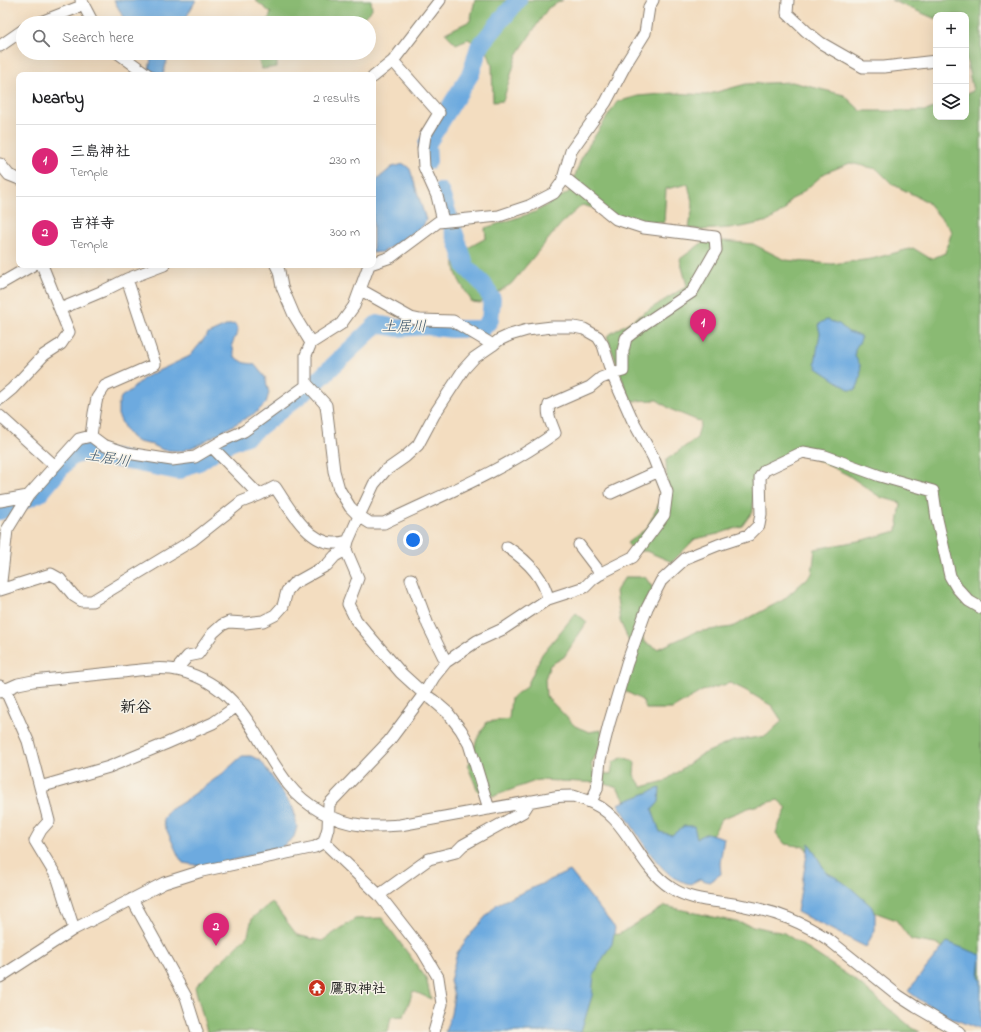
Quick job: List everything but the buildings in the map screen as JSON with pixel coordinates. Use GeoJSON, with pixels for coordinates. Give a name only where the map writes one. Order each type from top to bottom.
{"type":"FeatureCollection","features":[{"type":"Feature","properties":{"kind":"street"},"geometry":{"type":"LineString","coordinates":[[376,75],[393,61],[440,0]]}},
{"type":"Feature","properties":{"kind":"street"},"geometry":{"type":"LineString","coordinates":[[376,262],[391,258],[438,222],[500,216],[529,206],[554,193],[562,182],[571,151],[606,102],[627,62],[645,33],[649,7],[654,0]]}},
{"type":"Feature","properties":{"kind":"street"},"geometry":{"type":"LineString","coordinates":[[788,0],[788,13],[806,31],[822,43],[863,67],[933,61]]}},
{"type":"Feature","properties":{"kind":"street"},"geometry":{"type":"LineString","coordinates":[[53,16],[82,3],[89,16]]}},
{"type":"Feature","properties":{"kind":"street"},"geometry":{"type":"LineString","coordinates":[[0,46],[16,35]]}},
{"type":"Feature","properties":{"kind":"street"},"geometry":{"type":"LineString","coordinates":[[128,60],[144,72]]}},
{"type":"Feature","properties":{"kind":"street"},"geometry":{"type":"LineString","coordinates":[[393,61],[439,113],[426,136],[423,149],[424,167],[437,196],[443,221]]}},
{"type":"Feature","properties":{"kind":"street"},"geometry":{"type":"LineString","coordinates":[[0,164],[9,176],[16,178]]}},
{"type":"Feature","properties":{"kind":"street"},"geometry":{"type":"LineString","coordinates":[[306,384],[326,405],[334,471],[339,489],[350,507],[359,516],[370,523],[384,523],[491,472],[538,446],[555,433],[549,416],[549,405],[590,387],[600,378],[623,371],[626,338],[692,292],[716,250],[715,238],[644,228],[616,219],[564,177]]}},
{"type":"Feature","properties":{"kind":"street"},"geometry":{"type":"LineString","coordinates":[[0,284],[28,268]]}},
{"type":"Feature","properties":{"kind":"street"},"geometry":{"type":"LineString","coordinates":[[0,399],[12,390],[44,355],[61,344],[69,332],[43,268]]}},
{"type":"Feature","properties":{"kind":"street"},"geometry":{"type":"LineString","coordinates":[[60,309],[103,291],[126,279],[156,268]]}},
{"type":"Feature","properties":{"kind":"street"},"geometry":{"type":"LineString","coordinates":[[278,268],[282,287],[294,315],[311,343]]}},
{"type":"Feature","properties":{"kind":"street"},"geometry":{"type":"LineString","coordinates":[[91,436],[103,445],[127,453],[172,460],[195,457],[244,431],[306,386],[306,355],[311,343],[341,324],[354,306],[368,268]]}},
{"type":"Feature","properties":{"kind":"street"},"geometry":{"type":"LineString","coordinates":[[91,436],[97,398],[105,386],[155,364],[126,279]]}},
{"type":"Feature","properties":{"kind":"street"},"geometry":{"type":"LineString","coordinates":[[361,290],[411,318],[420,320],[453,321],[493,345]]}},
{"type":"Feature","properties":{"kind":"street"},"geometry":{"type":"LineString","coordinates":[[176,670],[188,656],[198,654],[213,633],[222,625],[229,622],[244,623],[263,621],[275,616],[283,606],[287,591],[294,584],[327,565],[347,545],[374,484],[384,471],[405,457],[418,445],[434,415],[464,369],[474,358],[499,340],[527,330],[552,327],[574,327],[584,329],[598,337],[603,345],[612,374],[632,419],[653,457],[667,492],[664,515],[633,557],[601,574],[585,587],[548,599],[503,629],[477,641],[446,662],[389,741],[329,804],[329,815],[324,842]]}},
{"type":"Feature","properties":{"kind":"street"},"geometry":{"type":"LineString","coordinates":[[0,416],[55,466]]}},
{"type":"Feature","properties":{"kind":"street"},"geometry":{"type":"LineString","coordinates":[[91,436],[79,439],[28,496],[7,530],[0,590],[51,574],[60,579],[74,596],[82,601],[92,601],[193,540],[241,502],[275,488],[303,527],[316,538],[347,545]]}},
{"type":"Feature","properties":{"kind":"street"},"geometry":{"type":"LineString","coordinates":[[213,447],[259,495]]}},
{"type":"Feature","properties":{"kind":"street"},"geometry":{"type":"LineString","coordinates":[[591,802],[598,789],[600,760],[608,724],[627,662],[647,608],[661,581],[686,558],[718,545],[749,535],[759,525],[761,514],[760,477],[765,470],[803,452],[825,456],[880,476],[933,491],[937,519],[950,576],[957,588],[969,602],[981,608]]}},
{"type":"Feature","properties":{"kind":"street"},"geometry":{"type":"LineString","coordinates":[[611,493],[659,471]]}},
{"type":"Feature","properties":{"kind":"street"},"geometry":{"type":"LineString","coordinates":[[0,500],[28,496]]}},
{"type":"Feature","properties":{"kind":"street"},"geometry":{"type":"LineString","coordinates":[[347,545],[358,578],[348,604],[356,620],[401,673],[448,714],[461,730],[468,744],[489,808]]}},
{"type":"Feature","properties":{"kind":"street"},"geometry":{"type":"LineString","coordinates":[[579,545],[601,574]]}},
{"type":"Feature","properties":{"kind":"street"},"geometry":{"type":"LineString","coordinates":[[507,547],[517,554],[539,577],[546,588],[548,599]]}},
{"type":"Feature","properties":{"kind":"street"},"geometry":{"type":"LineString","coordinates":[[411,579],[428,625],[446,662]]}},
{"type":"Feature","properties":{"kind":"street"},"geometry":{"type":"LineString","coordinates":[[74,929],[58,879],[35,841],[49,821],[28,741],[2,689],[18,684],[33,682],[152,669],[176,670],[198,677],[213,684],[227,695],[246,717],[289,785],[313,806],[329,815],[342,821],[378,827],[400,825],[555,797],[574,796],[591,802],[609,812],[624,830],[654,873],[670,888],[683,895],[696,899],[743,905],[784,916],[815,930],[916,1008],[959,1032]]}},
{"type":"Feature","properties":{"kind":"street"},"geometry":{"type":"LineString","coordinates":[[40,787],[110,767],[152,750],[213,722],[237,706]]}},
{"type":"Feature","properties":{"kind":"street"},"geometry":{"type":"LineString","coordinates":[[380,895],[430,859],[456,852],[463,845],[523,812],[530,801]]}},
{"type":"Feature","properties":{"kind":"street"},"geometry":{"type":"LineString","coordinates":[[324,842],[380,895],[422,950],[438,977],[442,1004],[434,1032]]}},
{"type":"Feature","properties":{"kind":"street"},"geometry":{"type":"LineString","coordinates":[[0,977],[74,929],[164,883],[202,871],[315,847],[324,842]]}},
{"type":"Feature","properties":{"kind":"street"},"geometry":{"type":"LineString","coordinates":[[132,900],[186,997],[198,1032]]}},
{"type":"Feature","properties":{"kind":"green space"},"geometry":{"type":"Polygon","coordinates":[[[255,0],[371,0],[372,9],[365,16],[270,16],[271,13],[255,0]]]}},
{"type":"Feature","properties":{"kind":"green space"},"geometry":{"type":"Polygon","coordinates":[[[475,0],[563,0],[548,8],[517,55],[503,101],[493,102],[492,65],[487,50],[468,39],[456,44],[445,33],[470,21],[475,0]]]}},
{"type":"Feature","properties":{"kind":"green space"},"geometry":{"type":"Polygon","coordinates":[[[891,0],[981,0],[981,992],[973,960],[935,944],[911,940],[896,920],[869,910],[822,874],[805,847],[785,844],[776,833],[787,808],[778,800],[751,807],[721,819],[715,831],[709,837],[672,840],[656,836],[627,803],[617,788],[603,783],[538,780],[494,796],[478,791],[468,767],[477,739],[487,722],[509,719],[511,698],[527,686],[542,654],[576,613],[587,622],[564,657],[550,665],[545,679],[546,696],[575,726],[589,732],[601,730],[603,742],[591,764],[594,773],[611,774],[613,762],[624,757],[635,762],[634,775],[642,787],[665,781],[701,755],[733,741],[766,736],[782,721],[772,706],[730,683],[702,691],[672,709],[646,709],[642,700],[623,690],[636,657],[620,621],[616,591],[625,577],[645,577],[653,588],[637,617],[644,642],[658,649],[695,632],[732,627],[783,600],[812,574],[815,549],[863,540],[897,531],[901,503],[880,497],[848,475],[822,462],[792,450],[754,475],[753,511],[742,526],[718,534],[695,539],[672,562],[646,551],[634,551],[627,543],[647,528],[667,487],[666,460],[697,438],[701,422],[672,410],[657,400],[630,401],[607,336],[687,286],[680,259],[702,243],[724,241],[753,244],[785,260],[832,264],[872,259],[913,248],[931,259],[945,253],[952,231],[926,201],[892,184],[877,169],[850,163],[825,173],[798,196],[790,200],[785,210],[769,221],[742,227],[701,230],[689,228],[693,206],[688,184],[666,189],[664,223],[631,220],[582,205],[561,224],[511,284],[480,303],[472,302],[458,279],[455,267],[456,253],[486,238],[485,228],[535,212],[569,192],[583,154],[617,102],[638,96],[674,93],[706,95],[746,84],[792,82],[844,95],[861,111],[926,111],[933,108],[933,120],[969,120],[969,93],[973,91],[969,72],[969,12],[933,12],[933,18],[891,0]]]}},
{"type":"Feature","properties":{"kind":"green space"},"geometry":{"type":"Polygon","coordinates":[[[258,60],[277,60],[277,67],[262,69],[258,60]]]}},
{"type":"Feature","properties":{"kind":"green space"},"geometry":{"type":"Polygon","coordinates":[[[272,902],[297,935],[322,941],[355,919],[382,918],[426,978],[431,999],[413,991],[404,1016],[391,1017],[388,1032],[207,1032],[195,987],[248,935],[252,918],[272,902]]]}},
{"type":"Feature","properties":{"kind":"green space"},"geometry":{"type":"Polygon","coordinates":[[[665,906],[784,933],[852,978],[911,1027],[920,1032],[570,1032],[596,937],[619,934],[665,906]]]}},
{"type":"Feature","properties":{"kind":"water"},"geometry":{"type":"Polygon","coordinates":[[[114,0],[196,0],[187,16],[122,16],[114,0]]]}},
{"type":"Feature","properties":{"kind":"water"},"geometry":{"type":"Polygon","coordinates":[[[151,60],[167,60],[164,72],[155,72],[149,70],[151,60]]]}},
{"type":"Feature","properties":{"kind":"water"},"geometry":{"type":"Polygon","coordinates":[[[404,164],[410,169],[426,220],[423,226],[383,252],[376,253],[376,180],[392,167],[404,164]]]}},
{"type":"Feature","properties":{"kind":"water"},"geometry":{"type":"Polygon","coordinates":[[[827,320],[839,324],[848,332],[861,336],[861,340],[855,350],[856,359],[860,365],[861,371],[859,382],[855,390],[850,390],[817,368],[815,363],[820,333],[818,325],[827,320]]]}},
{"type":"Feature","properties":{"kind":"water"},"geometry":{"type":"Polygon","coordinates":[[[235,324],[238,331],[232,344],[235,357],[245,363],[254,364],[265,377],[269,393],[266,403],[257,412],[198,445],[182,451],[163,450],[153,445],[138,442],[131,437],[118,415],[118,406],[121,397],[145,377],[190,356],[208,334],[228,325],[235,324]]]}},
{"type":"Feature","properties":{"kind":"water"},"geometry":{"type":"Polygon","coordinates":[[[242,756],[251,756],[261,761],[293,808],[297,827],[294,837],[282,847],[208,867],[183,863],[163,819],[168,811],[222,774],[242,756]]]}},
{"type":"Feature","properties":{"kind":"water"},"geometry":{"type":"Polygon","coordinates":[[[660,788],[659,802],[652,810],[660,832],[672,835],[684,826],[694,826],[697,838],[707,833],[724,838],[720,863],[721,874],[709,882],[700,879],[690,884],[675,878],[665,870],[650,853],[618,804],[660,788]]]}},
{"type":"Feature","properties":{"kind":"water"},"geometry":{"type":"Polygon","coordinates":[[[809,843],[826,872],[851,888],[871,906],[875,914],[875,930],[866,947],[797,912],[809,843]]]}},
{"type":"Feature","properties":{"kind":"water"},"geometry":{"type":"Polygon","coordinates":[[[570,871],[615,928],[612,944],[594,974],[592,996],[581,1032],[445,1032],[451,1014],[454,995],[450,981],[457,953],[472,932],[497,904],[570,871]]]}},
{"type":"Feature","properties":{"kind":"water"},"geometry":{"type":"Polygon","coordinates":[[[947,942],[981,955],[979,977],[981,981],[981,1030],[943,1014],[908,991],[947,942]]]}},
{"type":"Feature","properties":{"kind":"waterway","name":"土居川"},"geometry":{"type":"LineString","coordinates":[[428,161],[427,144],[471,73],[479,47],[518,0]]}},
{"type":"Feature","properties":{"kind":"waterway","name":"土居川"},"geometry":{"type":"LineString","coordinates":[[0,511],[40,493],[70,457],[84,452],[178,471],[186,466],[199,462],[220,447],[249,435],[314,384],[377,324],[397,328],[427,326],[452,329],[482,329],[490,320],[492,299],[483,284],[466,267],[440,191]]}},
{"type":"Feature","properties":{"kind":"place","name":"三島神社"},"geometry":{"type":"Point","coordinates":[703,342]}},
{"type":"Feature","properties":{"kind":"place","name":"吉祥寺"},"geometry":{"type":"Point","coordinates":[216,946]}},
{"type":"Feature","properties":{"kind":"place","name":"鷹取神社"},"geometry":{"type":"Point","coordinates":[317,988]}},
{"type":"Feature","properties":{"kind":"district","name":"新谷"},"geometry":{"type":"Point","coordinates":[136,706]}}]}
